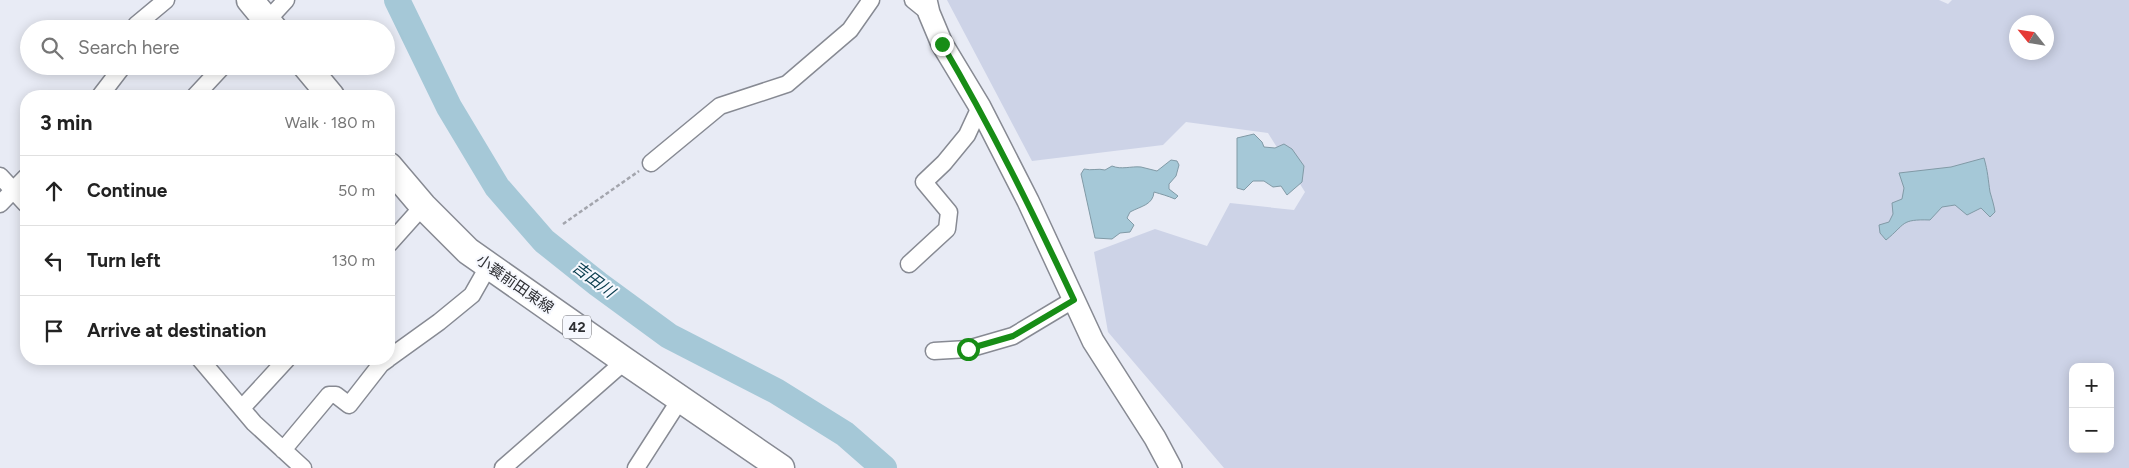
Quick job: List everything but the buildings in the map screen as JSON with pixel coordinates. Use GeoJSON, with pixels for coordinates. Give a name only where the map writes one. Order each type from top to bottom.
{"type":"FeatureCollection","features":[{"type":"Feature","properties":{"kind":"main road"},"geometry":{"type":"LineString","coordinates":[[250,0],[263,20]]}},
{"type":"Feature","properties":{"kind":"main road"},"geometry":{"type":"LineString","coordinates":[[314,75],[326,90]]}},
{"type":"Feature","properties":{"kind":"main road","name":"小蓑前田東線"},"geometry":{"type":"LineString","coordinates":[[395,173],[423,206],[468,251],[781,468]]}},
{"type":"Feature","properties":{"kind":"street"},"geometry":{"type":"LineString","coordinates":[[142,20],[166,0]]}},
{"type":"Feature","properties":{"kind":"street"},"geometry":{"type":"LineString","coordinates":[[271,20],[286,0]]}},
{"type":"Feature","properties":{"kind":"street"},"geometry":{"type":"LineString","coordinates":[[651,163],[720,106],[787,84],[850,30],[871,0]]}},
{"type":"Feature","properties":{"kind":"street"},"geometry":{"type":"LineString","coordinates":[[922,4],[942,44],[980,107],[1028,200],[1093,342],[1155,438],[1171,468]]}},
{"type":"Feature","properties":{"kind":"street"},"geometry":{"type":"LineString","coordinates":[[105,90],[116,75]]}},
{"type":"Feature","properties":{"kind":"street"},"geometry":{"type":"LineString","coordinates":[[201,90],[215,75]]}},
{"type":"Feature","properties":{"kind":"street"},"geometry":{"type":"LineString","coordinates":[[909,264],[947,229],[949,212],[924,182],[944,163],[967,135],[980,107]]}},
{"type":"Feature","properties":{"kind":"street"},"geometry":{"type":"LineString","coordinates":[[0,176],[20,198]]}},
{"type":"Feature","properties":{"kind":"street"},"geometry":{"type":"LineString","coordinates":[[0,204],[20,183]]}},
{"type":"Feature","properties":{"kind":"street"},"geometry":{"type":"LineString","coordinates":[[395,237],[423,206]]}},
{"type":"Feature","properties":{"kind":"street"},"geometry":{"type":"LineString","coordinates":[[395,354],[472,296],[489,265]]}},
{"type":"Feature","properties":{"kind":"street"},"geometry":{"type":"LineString","coordinates":[[934,351],[968,349],[1013,336],[1074,300]]}},
{"type":"Feature","properties":{"kind":"street"},"geometry":{"type":"LineString","coordinates":[[502,468],[625,361]]}},
{"type":"Feature","properties":{"kind":"street"},"geometry":{"type":"LineString","coordinates":[[205,365],[254,423],[303,468]]}},
{"type":"Feature","properties":{"kind":"street"},"geometry":{"type":"LineString","coordinates":[[242,408],[281,365]]}},
{"type":"Feature","properties":{"kind":"street"},"geometry":{"type":"LineString","coordinates":[[284,450],[329,395],[336,395],[350,405],[381,365]]}},
{"type":"Feature","properties":{"kind":"street"},"geometry":{"type":"LineString","coordinates":[[636,468],[682,398]]}},
{"type":"Feature","properties":{"kind":"path"},"geometry":{"type":"LineString","coordinates":[[563,224],[651,163]]}},
{"type":"Feature","properties":{"kind":"shaded area"},"geometry":{"type":"Polygon","coordinates":[[[947,0],[1939,0],[1948,4],[1952,0],[2129,0],[2129,468],[1224,468],[1108,332],[1094,252],[1155,229],[1207,246],[1230,203],[1294,210],[1305,192],[1268,133],[1186,122],[1163,145],[1032,161],[947,0]]]}},
{"type":"Feature","properties":{"kind":"shaded area"},"geometry":{"type":"Polygon","coordinates":[[[1254,134],[1264,147],[1275,148],[1284,144],[1292,149],[1304,166],[1302,182],[1287,195],[1281,186],[1273,187],[1264,181],[1253,181],[1244,190],[1237,188],[1237,138],[1254,134]]]}},
{"type":"Feature","properties":{"kind":"shaded area"},"geometry":{"type":"Polygon","coordinates":[[[1984,158],[1995,212],[1990,217],[1981,208],[1967,215],[1955,205],[1942,207],[1930,220],[1913,220],[1904,224],[1886,240],[1880,233],[1879,225],[1889,222],[1893,214],[1892,203],[1902,199],[1904,188],[1899,173],[1951,167],[1984,158]]]}},
{"type":"Feature","properties":{"kind":"shaded area"},"geometry":{"type":"Polygon","coordinates":[[[1171,160],[1177,161],[1179,165],[1176,176],[1169,184],[1169,189],[1178,196],[1175,199],[1154,192],[1149,202],[1130,212],[1127,218],[1134,225],[1130,232],[1120,233],[1112,239],[1095,238],[1081,174],[1084,169],[1105,170],[1112,166],[1119,168],[1141,167],[1157,171],[1171,160]]]}},
{"type":"Feature","properties":{"kind":"waterway","name":"吉田川"},"geometry":{"type":"LineString","coordinates":[[397,0],[449,107],[497,187],[544,241],[598,284],[669,336],[776,391],[845,434],[884,468]]}},
{"type":"Feature","properties":{"kind":"route"},"geometry":{"type":"LineString","coordinates":[[942,44],[980,107],[1028,200],[1074,300],[1013,336],[968,349]]}}]}
